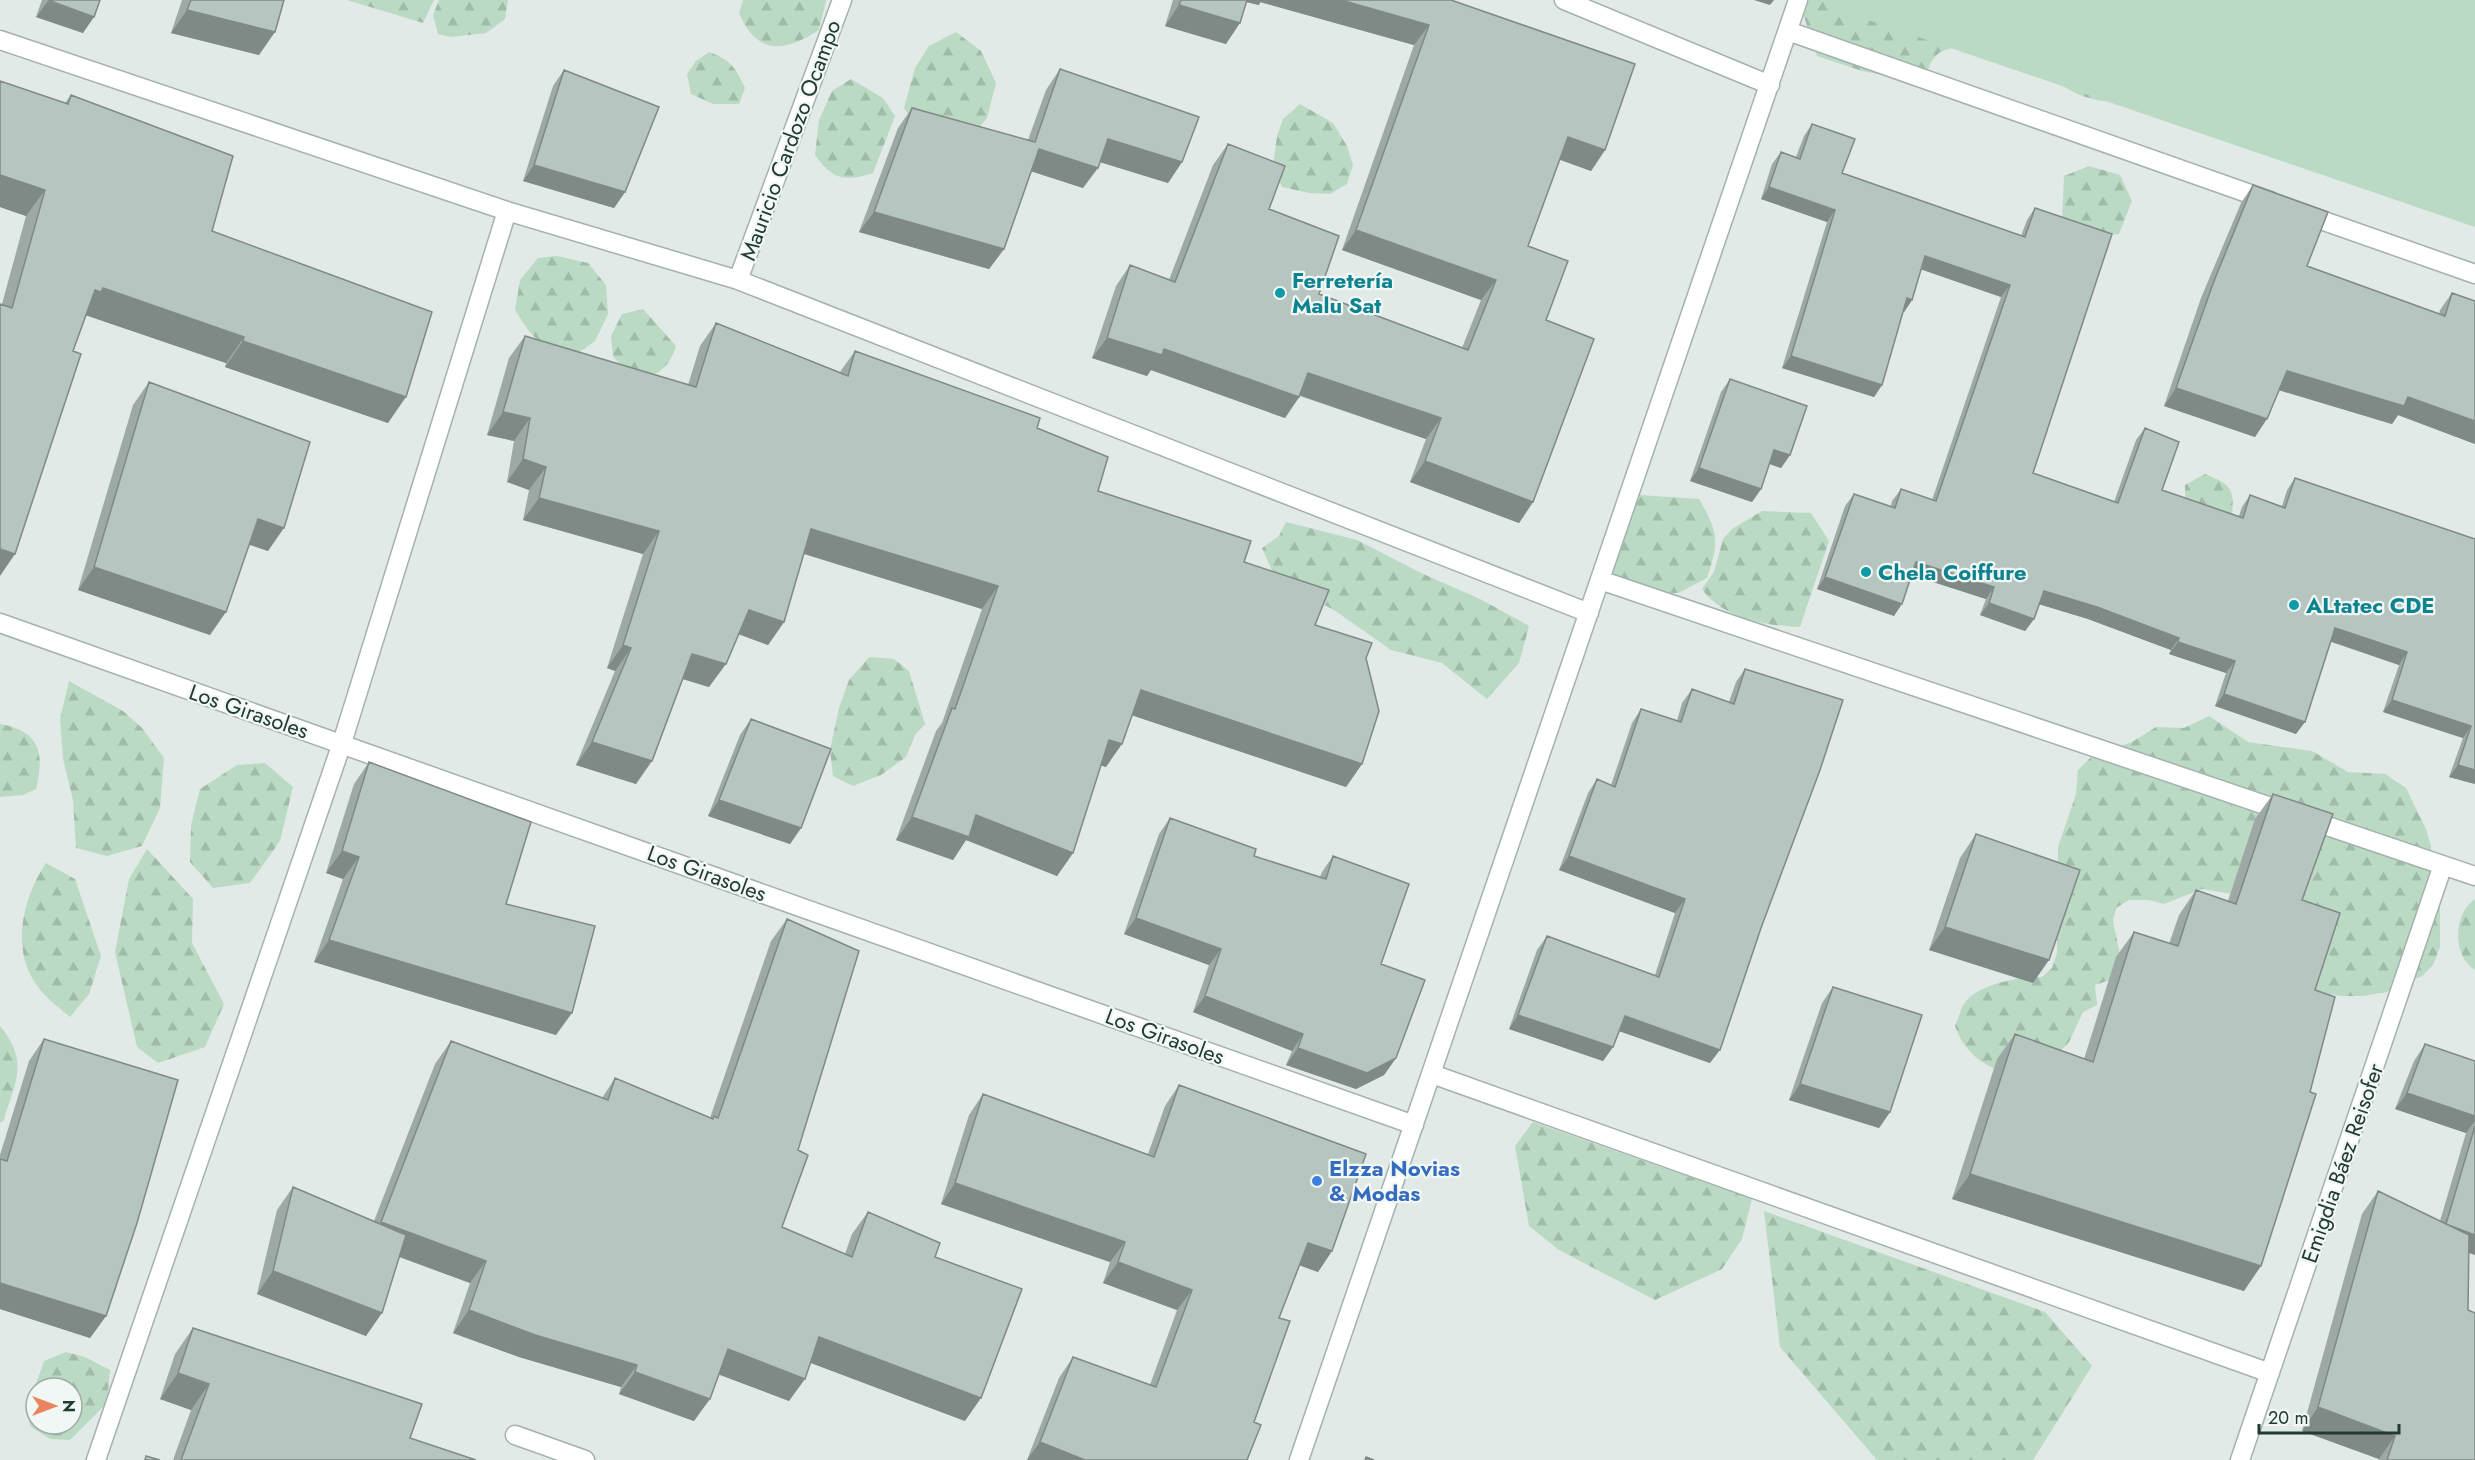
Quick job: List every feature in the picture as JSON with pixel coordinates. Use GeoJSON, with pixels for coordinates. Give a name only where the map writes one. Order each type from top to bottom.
{"type":"FeatureCollection","features":[{"type":"Feature","properties":{"kind":"street","name":"Mauricio Cardozo Ocampo"},"geometry":{"type":"LineString","coordinates":[[738,280],[842,0]]}},
{"type":"Feature","properties":{"kind":"street"},"geometry":{"type":"LineString","coordinates":[[1563,0],[1770,85]]}},
{"type":"Feature","properties":{"kind":"street"},"geometry":{"type":"LineString","coordinates":[[1299,1460],[1798,0]]}},
{"type":"Feature","properties":{"kind":"street"},"geometry":{"type":"LineString","coordinates":[[1788,31],[2475,274]]}},
{"type":"Feature","properties":{"kind":"street"},"geometry":{"type":"LineString","coordinates":[[0,40],[507,211],[738,280],[1589,613]]}},
{"type":"Feature","properties":{"kind":"street"},"geometry":{"type":"LineString","coordinates":[[96,1460],[342,743],[507,211]]}},
{"type":"Feature","properties":{"kind":"street"},"geometry":{"type":"LineString","coordinates":[[1600,580],[2475,876]]}},
{"type":"Feature","properties":{"kind":"street","name":"Los Girasoles"},"geometry":{"type":"LineString","coordinates":[[0,623],[1414,1125]]}},
{"type":"Feature","properties":{"kind":"street","name":"Emigdia Báez Reisofer"},"geometry":{"type":"LineString","coordinates":[[2240,1460],[2443,865]]}},
{"type":"Feature","properties":{"kind":"street"},"geometry":{"type":"LineString","coordinates":[[1432,1074],[2270,1373]]}},
{"type":"Feature","properties":{"kind":"street"},"geometry":{"type":"LineString","coordinates":[[515,1435],[585,1460]]}},
{"type":"Feature","properties":{"kind":"green space"},"geometry":{"type":"Polygon","coordinates":[[[347,0],[434,0],[423,23],[347,0]]]}},
{"type":"Feature","properties":{"kind":"green space"},"geometry":{"type":"Polygon","coordinates":[[[439,0],[508,0],[505,19],[486,33],[451,37],[438,34],[433,15],[439,0]]]}},
{"type":"Feature","properties":{"kind":"green space"},"geometry":{"type":"Polygon","coordinates":[[[743,0],[826,1],[819,30],[794,43],[773,46],[754,37],[746,27],[739,13],[743,0]]]}},
{"type":"Feature","properties":{"kind":"green space"},"geometry":{"type":"Polygon","coordinates":[[[1808,0],[2045,0],[2124,101],[2087,98],[2070,90],[2055,79],[1958,47],[1939,53],[1928,70],[1905,79],[1862,71],[1817,56],[1803,14],[1808,0]]]}},
{"type":"Feature","properties":{"kind":"green space"},"geometry":{"type":"Polygon","coordinates":[[[1842,0],[2475,0],[2475,227],[1839,10],[1842,0]]]}},
{"type":"Feature","properties":{"kind":"green space"},"geometry":{"type":"Polygon","coordinates":[[[956,32],[981,51],[996,83],[987,118],[971,137],[914,122],[904,108],[915,68],[929,46],[956,32]]]}},
{"type":"Feature","properties":{"kind":"green space"},"geometry":{"type":"Polygon","coordinates":[[[709,52],[727,61],[738,75],[745,88],[739,104],[713,104],[691,94],[687,74],[696,61],[709,52]]]}},
{"type":"Feature","properties":{"kind":"green space"},"geometry":{"type":"Polygon","coordinates":[[[851,79],[883,98],[895,116],[873,173],[847,178],[828,170],[815,155],[819,120],[832,91],[851,79]]]}},
{"type":"Feature","properties":{"kind":"green space"},"geometry":{"type":"Polygon","coordinates":[[[1300,104],[1333,123],[1347,146],[1353,165],[1347,184],[1330,194],[1309,193],[1282,187],[1273,167],[1277,136],[1283,119],[1300,104]]]}},
{"type":"Feature","properties":{"kind":"green space"},"geometry":{"type":"Polygon","coordinates":[[[2089,166],[2120,175],[2132,201],[2119,234],[2097,236],[2062,220],[2064,176],[2089,166]]]}},
{"type":"Feature","properties":{"kind":"green space"},"geometry":{"type":"Polygon","coordinates":[[[557,256],[588,263],[606,285],[608,314],[595,341],[578,353],[555,348],[540,341],[528,330],[515,310],[520,280],[538,258],[557,256]]]}},
{"type":"Feature","properties":{"kind":"green space"},"geometry":{"type":"Polygon","coordinates":[[[643,309],[676,346],[664,368],[653,375],[639,376],[628,371],[613,356],[611,336],[622,314],[643,309]]]}},
{"type":"Feature","properties":{"kind":"green space"},"geometry":{"type":"Polygon","coordinates":[[[2205,474],[2229,488],[2232,498],[2232,514],[2185,502],[2185,485],[2205,474]]]}},
{"type":"Feature","properties":{"kind":"green space"},"geometry":{"type":"Polygon","coordinates":[[[1639,495],[1699,499],[1710,521],[1715,538],[1714,555],[1707,578],[1677,593],[1660,593],[1643,589],[1612,573],[1639,495]]]}},
{"type":"Feature","properties":{"kind":"green space"},"geometry":{"type":"Polygon","coordinates":[[[1762,511],[1811,513],[1829,541],[1800,627],[1773,625],[1733,614],[1711,599],[1702,589],[1714,572],[1723,539],[1732,529],[1762,511]]]}},
{"type":"Feature","properties":{"kind":"green space"},"geometry":{"type":"Polygon","coordinates":[[[1286,522],[1357,540],[1421,573],[1480,599],[1529,626],[1519,663],[1487,699],[1442,663],[1391,650],[1334,610],[1276,580],[1262,548],[1279,536],[1286,522]]]}},
{"type":"Feature","properties":{"kind":"green space"},"geometry":{"type":"Polygon","coordinates":[[[869,657],[894,659],[909,671],[925,724],[915,735],[906,757],[881,775],[853,786],[833,776],[830,750],[839,708],[849,680],[869,657]]]}},
{"type":"Feature","properties":{"kind":"green space"},"geometry":{"type":"Polygon","coordinates":[[[69,681],[123,711],[142,728],[164,758],[160,808],[142,846],[107,856],[76,848],[73,800],[63,759],[60,719],[69,681]]]}},
{"type":"Feature","properties":{"kind":"green space"},"geometry":{"type":"Polygon","coordinates":[[[2209,716],[2248,742],[2312,751],[2348,772],[2385,774],[2406,788],[2426,829],[2431,846],[2431,877],[2440,905],[2440,947],[2433,965],[2422,976],[2387,992],[2363,996],[2343,996],[2312,992],[2232,894],[2202,889],[2164,904],[2149,900],[2129,900],[2116,908],[2113,921],[2122,964],[2116,978],[2095,985],[2097,1005],[2083,1012],[2069,1042],[2056,1056],[2002,1073],[1986,1064],[1967,1049],[1955,1026],[1963,1005],[1973,994],[2002,982],[2042,977],[2052,968],[2057,953],[2058,847],[2076,794],[2078,770],[2092,756],[2132,742],[2156,727],[2184,728],[2209,716]]]}},
{"type":"Feature","properties":{"kind":"green space"},"geometry":{"type":"Polygon","coordinates":[[[0,724],[24,732],[31,738],[39,754],[40,765],[36,789],[23,795],[0,797],[0,724]]]}},
{"type":"Feature","properties":{"kind":"green space"},"geometry":{"type":"Polygon","coordinates":[[[265,763],[293,787],[280,841],[250,883],[213,888],[190,862],[191,825],[200,789],[237,765],[265,763]]]}},
{"type":"Feature","properties":{"kind":"green space"},"geometry":{"type":"Polygon","coordinates":[[[147,849],[193,899],[192,943],[224,1004],[205,1047],[158,1063],[137,1047],[115,952],[129,879],[147,849]]]}},
{"type":"Feature","properties":{"kind":"green space"},"geometry":{"type":"Polygon","coordinates":[[[46,863],[75,879],[101,956],[89,994],[70,1017],[50,1000],[34,981],[23,952],[23,921],[26,905],[46,863]]]}},
{"type":"Feature","properties":{"kind":"green space"},"geometry":{"type":"Polygon","coordinates":[[[2475,899],[2475,970],[2467,964],[2462,955],[2458,935],[2462,914],[2475,899]]]}},
{"type":"Feature","properties":{"kind":"green space"},"geometry":{"type":"Polygon","coordinates":[[[0,1026],[15,1050],[17,1072],[12,1095],[3,1121],[0,1123],[0,1026]]]}},
{"type":"Feature","properties":{"kind":"green space"},"geometry":{"type":"Polygon","coordinates":[[[1533,1122],[1752,1199],[1742,1239],[1722,1269],[1655,1300],[1559,1250],[1529,1226],[1515,1146],[1533,1122]]]}},
{"type":"Feature","properties":{"kind":"green space"},"geometry":{"type":"Polygon","coordinates":[[[1764,1211],[2045,1312],[2092,1366],[2033,1460],[1877,1460],[1780,1347],[1764,1211]]]}},
{"type":"Feature","properties":{"kind":"green space"},"geometry":{"type":"Polygon","coordinates":[[[66,1352],[85,1357],[110,1370],[107,1403],[84,1426],[84,1376],[39,1376],[44,1361],[66,1352]]]}},
{"type":"Feature","properties":{"kind":"green space"},"geometry":{"type":"Polygon","coordinates":[[[45,1436],[74,1436],[70,1440],[50,1439],[45,1436]]]}},
{"type":"Feature","properties":{"kind":"building"},"geometry":{"type":"Polygon","coordinates":[[[48,0],[100,0],[94,17],[48,0]]]}},
{"type":"Feature","properties":{"kind":"building"},"geometry":{"type":"Polygon","coordinates":[[[191,0],[284,0],[275,32],[187,10],[191,0]]]}},
{"type":"Feature","properties":{"kind":"building"},"geometry":{"type":"Polygon","coordinates":[[[1181,0],[1247,0],[1240,23],[1179,5],[1181,0]]]}},
{"type":"Feature","properties":{"kind":"building"},"geometry":{"type":"Polygon","coordinates":[[[1341,0],[1451,0],[1635,64],[1605,150],[1568,137],[1528,246],[1568,261],[1546,320],[1594,339],[1533,502],[1425,461],[1441,418],[1308,373],[1299,397],[1164,349],[1162,355],[1107,338],[1130,265],[1175,282],[1228,144],[1285,166],[1269,209],[1339,236],[1319,294],[1468,350],[1496,280],[1356,230],[1429,25],[1341,0]]]}},
{"type":"Feature","properties":{"kind":"building"},"geometry":{"type":"Polygon","coordinates":[[[1060,69],[1199,117],[1182,162],[1108,139],[1098,168],[1039,149],[1004,249],[874,212],[912,108],[1035,142],[1060,69]]]}},
{"type":"Feature","properties":{"kind":"building"},"geometry":{"type":"Polygon","coordinates":[[[564,70],[659,107],[625,192],[534,165],[564,70]]]}},
{"type":"Feature","properties":{"kind":"building"},"geometry":{"type":"Polygon","coordinates":[[[0,81],[68,104],[71,95],[233,156],[212,231],[432,312],[406,397],[243,341],[244,337],[103,288],[101,292],[95,290],[73,351],[81,354],[15,554],[0,549],[0,304],[12,308],[45,190],[0,175],[0,81]]]}},
{"type":"Feature","properties":{"kind":"building"},"geometry":{"type":"Polygon","coordinates":[[[1812,124],[1855,139],[1842,173],[2025,237],[2035,208],[2112,234],[2033,473],[2118,503],[2145,428],[2179,442],[2162,490],[2243,518],[2250,495],[2285,508],[2295,478],[2475,539],[2475,770],[2458,765],[2471,726],[2392,700],[2407,652],[2335,628],[2305,722],[2224,694],[2235,661],[2178,642],[2179,638],[2097,607],[2044,591],[2034,619],[1989,603],[1994,587],[1916,562],[1902,604],[1825,577],[1854,494],[1895,508],[1901,489],[1936,501],[2010,285],[1925,256],[1912,300],[1907,298],[1882,385],[1791,356],[1835,210],[1769,187],[1781,152],[1800,159],[1812,124]]]}},
{"type":"Feature","properties":{"kind":"building"},"geometry":{"type":"Polygon","coordinates":[[[2253,185],[2328,212],[2307,266],[2445,316],[2452,293],[2475,301],[2475,421],[2408,397],[2404,406],[2287,371],[2267,419],[2176,388],[2214,281],[2253,185]]]}},
{"type":"Feature","properties":{"kind":"building"},"geometry":{"type":"Polygon","coordinates":[[[716,323],[848,376],[855,351],[1040,418],[1037,428],[1108,457],[1098,491],[1251,541],[1244,562],[1329,590],[1315,625],[1372,643],[1366,658],[1379,711],[1362,764],[1141,690],[1122,744],[1109,740],[1073,853],[976,815],[969,837],[912,817],[952,708],[955,709],[998,586],[811,529],[784,622],[749,610],[726,664],[692,654],[652,761],[592,742],[631,648],[623,645],[659,531],[539,498],[546,467],[523,459],[530,418],[503,412],[525,336],[696,387],[716,323]]]}},
{"type":"Feature","properties":{"kind":"building"},"geometry":{"type":"Polygon","coordinates":[[[1730,379],[1807,406],[1790,455],[1774,450],[1761,489],[1699,468],[1730,379]]]}},
{"type":"Feature","properties":{"kind":"building"},"geometry":{"type":"Polygon","coordinates":[[[149,382],[310,442],[284,528],[258,519],[226,612],[94,567],[149,382]]]}},
{"type":"Feature","properties":{"kind":"building"},"geometry":{"type":"Polygon","coordinates":[[[1745,669],[1843,700],[1720,1050],[1625,1016],[1613,1047],[1518,1015],[1547,936],[1659,977],[1685,899],[1569,856],[1597,779],[1615,787],[1641,709],[1681,722],[1692,689],[1734,704],[1745,669]]]}},
{"type":"Feature","properties":{"kind":"building"},"geometry":{"type":"Polygon","coordinates":[[[751,719],[831,749],[801,828],[719,800],[751,719]]]}},
{"type":"Feature","properties":{"kind":"building"},"geometry":{"type":"Polygon","coordinates":[[[369,762],[531,822],[506,904],[595,926],[572,1013],[329,940],[359,857],[342,851],[369,762]]]}},
{"type":"Feature","properties":{"kind":"building"},"geometry":{"type":"Polygon","coordinates":[[[2273,794],[2333,814],[2302,900],[2340,913],[2315,990],[2335,997],[2310,1092],[2316,1094],[2261,1266],[1970,1174],[2015,1034],[2093,1062],[2134,932],[2178,946],[2196,890],[2236,904],[2273,794]]]}},
{"type":"Feature","properties":{"kind":"building"},"geometry":{"type":"Polygon","coordinates":[[[1170,818],[1256,849],[1254,856],[1326,879],[1333,856],[1409,884],[1381,964],[1425,980],[1396,1058],[1367,1073],[1298,1048],[1303,1034],[1205,996],[1221,949],[1136,918],[1170,818]]]}},
{"type":"Feature","properties":{"kind":"building"},"geometry":{"type":"Polygon","coordinates":[[[1976,834],[2080,870],[2049,960],[1945,927],[1976,834]]]}},
{"type":"Feature","properties":{"kind":"building"},"geometry":{"type":"Polygon","coordinates":[[[787,919],[859,951],[798,1150],[808,1155],[782,1227],[852,1257],[868,1212],[940,1243],[935,1257],[1022,1289],[981,1398],[819,1337],[805,1379],[728,1349],[710,1399],[635,1372],[637,1365],[535,1335],[469,1310],[486,1261],[381,1222],[451,1041],[608,1100],[615,1078],[713,1119],[714,1116],[718,1118],[787,919]]]}},
{"type":"Feature","properties":{"kind":"building"},"geometry":{"type":"Polygon","coordinates":[[[1833,987],[1922,1015],[1890,1112],[1800,1084],[1833,987]]]}},
{"type":"Feature","properties":{"kind":"building"},"geometry":{"type":"Polygon","coordinates":[[[44,1039],[178,1080],[137,1223],[106,1316],[0,1283],[0,1159],[7,1161],[44,1039]]]}},
{"type":"Feature","properties":{"kind":"building"},"geometry":{"type":"Polygon","coordinates":[[[2425,1044],[2475,1061],[2475,1116],[2407,1093],[2425,1044]]]}},
{"type":"Feature","properties":{"kind":"building"},"geometry":{"type":"Polygon","coordinates":[[[1179,1085],[1366,1154],[1332,1251],[1308,1243],[1279,1318],[1290,1321],[1254,1422],[1261,1425],[1247,1460],[1085,1460],[1040,1442],[1073,1357],[1156,1387],[1192,1290],[1118,1262],[1125,1242],[955,1183],[983,1094],[1154,1157],[1179,1085]]]}},
{"type":"Feature","properties":{"kind":"building"},"geometry":{"type":"Polygon","coordinates":[[[2475,1126],[2475,1235],[2446,1224],[2475,1126]]]}},
{"type":"Feature","properties":{"kind":"building"},"geometry":{"type":"Polygon","coordinates":[[[293,1187],[406,1235],[382,1313],[273,1271],[293,1187]]]}},
{"type":"Feature","properties":{"kind":"building"},"geometry":{"type":"Polygon","coordinates":[[[2378,1191],[2469,1235],[2468,1310],[2475,1313],[2475,1460],[2387,1460],[2395,1436],[2318,1407],[2378,1191]]]}},
{"type":"Feature","properties":{"kind":"building"},"geometry":{"type":"Polygon","coordinates":[[[193,1328],[422,1404],[410,1438],[476,1460],[181,1460],[209,1384],[178,1373],[193,1328]]]}},
{"type":"Feature","properties":{"kind":"building"},"geometry":{"type":"Polygon","coordinates":[[[146,1456],[160,1460],[145,1460],[146,1456]]]}},
{"type":"Feature","properties":{"kind":"place","name":"Ferretería Malu Sat"},"geometry":{"type":"Point","coordinates":[1280,293]}},
{"type":"Feature","properties":{"kind":"place","name":"Chela Coiffure"},"geometry":{"type":"Point","coordinates":[1866,572]}},
{"type":"Feature","properties":{"kind":"place","name":"ALtatec CDE"},"geometry":{"type":"Point","coordinates":[2294,605]}},
{"type":"Feature","properties":{"kind":"place","name":"Elzza Novias & Modas"},"geometry":{"type":"Point","coordinates":[1317,1181]}}]}
